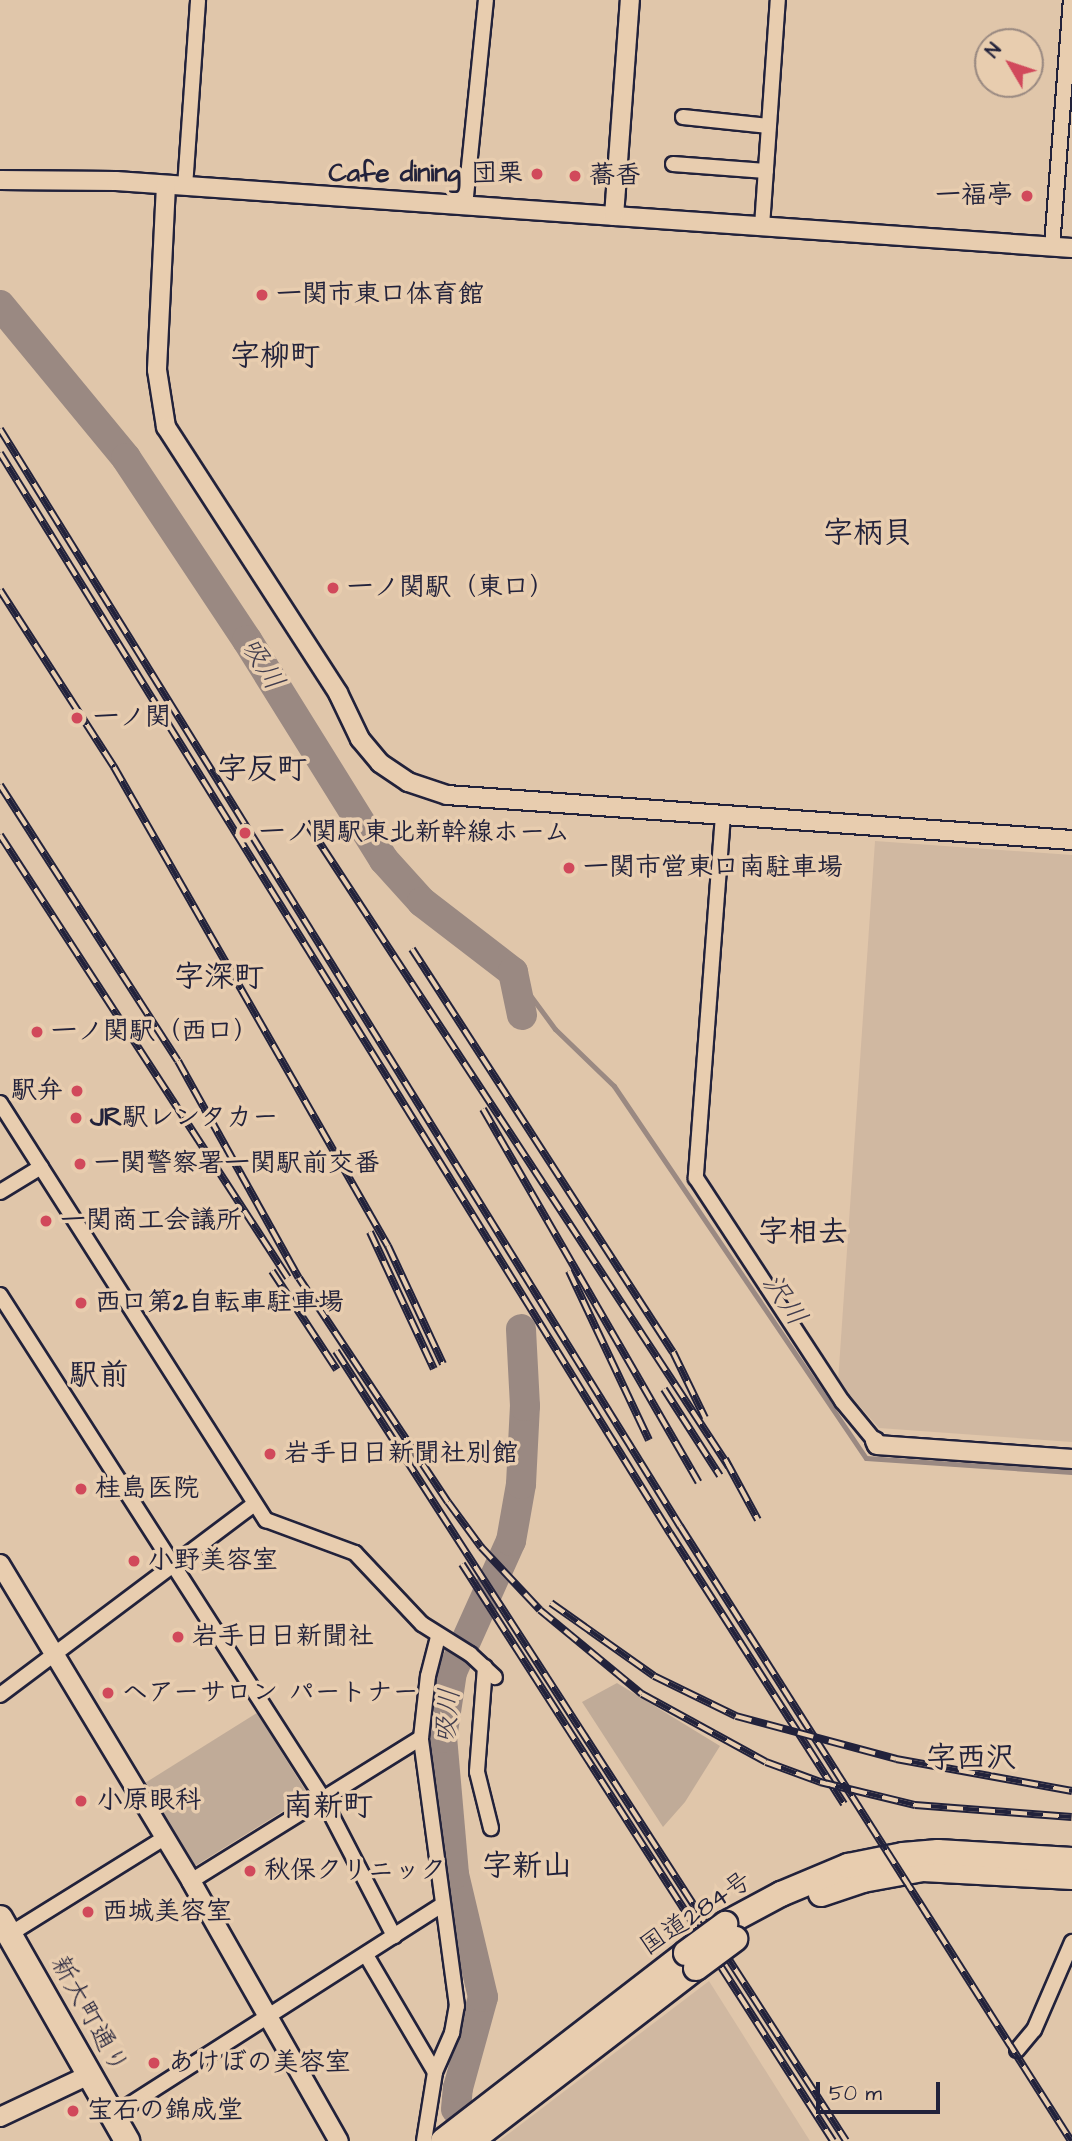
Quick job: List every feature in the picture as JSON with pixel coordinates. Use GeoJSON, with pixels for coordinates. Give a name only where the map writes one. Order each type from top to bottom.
{"type":"FeatureCollection","features":[{"type":"Feature","properties":{"kind":"highway","name":"国道284号"},"geometry":{"type":"LineString","coordinates":[[443,2141],[781,1894],[848,1866],[903,1854],[938,1852],[1072,1860]]}},
{"type":"Feature","properties":{"kind":"highway","name":"国道284号"},"geometry":{"type":"LineString","coordinates":[[730,1931],[875,1877],[923,1869],[1072,1877]]}},
{"type":"Feature","properties":{"kind":"highway","name":"新大町通り"},"geometry":{"type":"LineString","coordinates":[[5,1926],[127,2141]]}},
{"type":"Feature","properties":{"kind":"highway","name":"国道284号"},"geometry":{"type":"LineString","coordinates":[[471,2141],[691,1961]]}},
{"type":"Feature","properties":{"kind":"street"},"geometry":{"type":"LineString","coordinates":[[185,187],[198,0]]}},
{"type":"Feature","properties":{"kind":"street"},"geometry":{"type":"LineString","coordinates":[[466,206],[486,0]]}},
{"type":"Feature","properties":{"kind":"street"},"geometry":{"type":"LineString","coordinates":[[614,216],[630,0]]}},
{"type":"Feature","properties":{"kind":"street"},"geometry":{"type":"LineString","coordinates":[[762,226],[778,0]]}},
{"type":"Feature","properties":{"kind":"street"},"geometry":{"type":"LineString","coordinates":[[1052,246],[1071,0]]}},
{"type":"Feature","properties":{"kind":"street"},"geometry":{"type":"LineString","coordinates":[[683,117],[769,127]]}},
{"type":"Feature","properties":{"kind":"street"},"geometry":{"type":"LineString","coordinates":[[673,163],[766,171]]}},
{"type":"Feature","properties":{"kind":"street"},"geometry":{"type":"LineString","coordinates":[[0,180],[166,185],[1072,248]]}},
{"type":"Feature","properties":{"kind":"street"},"geometry":{"type":"LineString","coordinates":[[166,185],[157,370],[166,427],[330,681],[360,739],[380,763],[408,782],[447,796],[1072,840]]}},
{"type":"Feature","properties":{"kind":"street"},"geometry":{"type":"LineString","coordinates":[[723,815],[696,1178],[842,1401],[877,1445],[1072,1459]]}},
{"type":"Feature","properties":{"kind":"street"},"geometry":{"type":"LineString","coordinates":[[0,1102],[266,1520],[355,1553],[442,1639],[470,1654],[490,1672],[477,1772],[491,1828]]}},
{"type":"Feature","properties":{"kind":"street"},"geometry":{"type":"LineString","coordinates":[[0,1192],[41,1167]]}},
{"type":"Feature","properties":{"kind":"street"},"geometry":{"type":"LineString","coordinates":[[0,1295],[322,1797],[394,1936]]}},
{"type":"Feature","properties":{"kind":"street"},"geometry":{"type":"LineString","coordinates":[[0,1695],[56,1657],[171,1563],[254,1504]]}},
{"type":"Feature","properties":{"kind":"street"},"geometry":{"type":"LineString","coordinates":[[0,1564],[191,1881],[339,2141]]}},
{"type":"Feature","properties":{"kind":"street"},"geometry":{"type":"LineString","coordinates":[[425,2141],[435,2072],[452,2033],[457,2006],[440,1906],[421,1738],[428,1676],[442,1639]]}},
{"type":"Feature","properties":{"kind":"street"},"geometry":{"type":"LineString","coordinates":[[191,1881],[322,1797],[421,1738]]}},
{"type":"Feature","properties":{"kind":"street"},"geometry":{"type":"LineString","coordinates":[[5,1926],[164,1838]]}},
{"type":"Feature","properties":{"kind":"street"},"geometry":{"type":"LineString","coordinates":[[113,2116],[440,1906]]}},
{"type":"Feature","properties":{"kind":"street"},"geometry":{"type":"LineString","coordinates":[[1017,2050],[1034,2030],[1072,1942]]}},
{"type":"Feature","properties":{"kind":"street"},"geometry":{"type":"LineString","coordinates":[[366,1955],[435,2072]]}},
{"type":"Feature","properties":{"kind":"street"},"geometry":{"type":"LineString","coordinates":[[0,2117],[89,2075]]}},
{"type":"Feature","properties":{"kind":"shaded area"},"geometry":{"type":"Polygon","coordinates":[[[875,841],[1072,855],[1072,1442],[879,1428],[838,1382],[875,841]]]}},
{"type":"Feature","properties":{"kind":"shaded area"},"geometry":{"type":"Polygon","coordinates":[[[617,1683],[720,1746],[685,1802],[663,1827],[582,1702],[617,1683]]]}},
{"type":"Feature","properties":{"kind":"shaded area"},"geometry":{"type":"Polygon","coordinates":[[[257,1713],[308,1795],[193,1867],[142,1785],[257,1713]]]}},
{"type":"Feature","properties":{"kind":"shaded area"},"geometry":{"type":"Polygon","coordinates":[[[709,1981],[810,2141],[499,2141],[709,1981]]]}},
{"type":"Feature","properties":{"kind":"waterway","name":"吸川"},"geometry":{"type":"LineString","coordinates":[[0,305],[126,458],[247,640],[384,860],[422,902],[513,972],[522,1015]]}},
{"type":"Feature","properties":{"kind":"waterway","name":"沢川"},"geometry":{"type":"LineString","coordinates":[[513,972],[555,1029],[614,1086],[866,1458],[1072,1472]]}},
{"type":"Feature","properties":{"kind":"waterway","name":"吸川"},"geometry":{"type":"LineString","coordinates":[[456,2109],[458,2088],[483,1997],[454,1874],[442,1738],[452,1672],[511,1541],[521,1484],[525,1406],[521,1329]]}},
{"type":"Feature","properties":{"kind":"railway"},"geometry":{"type":"LineString","coordinates":[[0,429],[680,1526],[1071,2141]]}},
{"type":"Feature","properties":{"kind":"railway"},"geometry":{"type":"LineString","coordinates":[[0,453],[670,1533],[844,1804]]}},
{"type":"Feature","properties":{"kind":"railway"},"geometry":{"type":"LineString","coordinates":[[0,590],[114,767],[388,1246],[443,1364]]}},
{"type":"Feature","properties":{"kind":"railway"},"geometry":{"type":"LineString","coordinates":[[0,785],[178,1061],[299,1278],[448,1502],[481,1547],[540,1610],[642,1694],[766,1762],[820,1782],[915,1805],[1072,1817]]}},
{"type":"Feature","properties":{"kind":"railway"},"geometry":{"type":"LineString","coordinates":[[306,822],[729,1467]]}},
{"type":"Feature","properties":{"kind":"railway"},"geometry":{"type":"LineString","coordinates":[[0,835],[288,1278]]}},
{"type":"Feature","properties":{"kind":"railway"},"geometry":{"type":"LineString","coordinates":[[412,949],[673,1352],[705,1418]]}},
{"type":"Feature","properties":{"kind":"railway"},"geometry":{"type":"LineString","coordinates":[[483,1109],[698,1482]]}},
{"type":"Feature","properties":{"kind":"railway"},"geometry":{"type":"LineString","coordinates":[[370,1232],[434,1369]]}},
{"type":"Feature","properties":{"kind":"railway"},"geometry":{"type":"LineString","coordinates":[[272,1271],[337,1370]]}},
{"type":"Feature","properties":{"kind":"railway"},"geometry":{"type":"LineString","coordinates":[[569,1271],[649,1440]]}},
{"type":"Feature","properties":{"kind":"railway"},"geometry":{"type":"LineString","coordinates":[[336,1351],[846,2141]]}},
{"type":"Feature","properties":{"kind":"railway"},"geometry":{"type":"LineString","coordinates":[[664,1389],[720,1476]]}},
{"type":"Feature","properties":{"kind":"railway"},"geometry":{"type":"LineString","coordinates":[[725,1459],[758,1520]]}},
{"type":"Feature","properties":{"kind":"railway"},"geometry":{"type":"LineString","coordinates":[[462,1564],[833,2141]]}},
{"type":"Feature","properties":{"kind":"railway"},"geometry":{"type":"LineString","coordinates":[[551,1603],[654,1676],[736,1716],[896,1759],[1072,1791]]}},
{"type":"Feature","properties":{"kind":"place","name":"Cafe dining 団栗"},"geometry":{"type":"Point","coordinates":[537,174]}},
{"type":"Feature","properties":{"kind":"place","name":"蕎香"},"geometry":{"type":"Point","coordinates":[575,176]}},
{"type":"Feature","properties":{"kind":"place","name":"一福亭"},"geometry":{"type":"Point","coordinates":[1027,196]}},
{"type":"Feature","properties":{"kind":"place","name":"一関市東口体育館"},"geometry":{"type":"Point","coordinates":[262,295]}},
{"type":"Feature","properties":{"kind":"place","name":"一ノ関駅（東口）"},"geometry":{"type":"Point","coordinates":[333,588]}},
{"type":"Feature","properties":{"kind":"place","name":"一ノ関"},"geometry":{"type":"Point","coordinates":[77,718]}},
{"type":"Feature","properties":{"kind":"place","name":"一ノ関駅東北新幹線ホーム"},"geometry":{"type":"Point","coordinates":[245,833]}},
{"type":"Feature","properties":{"kind":"place","name":"一関市営東口南駐車場"},"geometry":{"type":"Point","coordinates":[569,868]}},
{"type":"Feature","properties":{"kind":"place","name":"一ノ関駅（西口）"},"geometry":{"type":"Point","coordinates":[37,1032]}},
{"type":"Feature","properties":{"kind":"place","name":"駅弁"},"geometry":{"type":"Point","coordinates":[77,1091]}},
{"type":"Feature","properties":{"kind":"place","name":"JR駅レンタカー"},"geometry":{"type":"Point","coordinates":[76,1118]}},
{"type":"Feature","properties":{"kind":"place","name":"一関警察署一関駅前交番"},"geometry":{"type":"Point","coordinates":[80,1164]}},
{"type":"Feature","properties":{"kind":"place","name":"一関商工会議所"},"geometry":{"type":"Point","coordinates":[46,1221]}},
{"type":"Feature","properties":{"kind":"place","name":"西口第2自転車駐車場"},"geometry":{"type":"Point","coordinates":[81,1303]}},
{"type":"Feature","properties":{"kind":"place","name":"岩手日日新聞社別館"},"geometry":{"type":"Point","coordinates":[270,1454]}},
{"type":"Feature","properties":{"kind":"place","name":"桂島医院"},"geometry":{"type":"Point","coordinates":[81,1489]}},
{"type":"Feature","properties":{"kind":"place","name":"小野美容室"},"geometry":{"type":"Point","coordinates":[134,1561]}},
{"type":"Feature","properties":{"kind":"place","name":"岩手日日新聞社"},"geometry":{"type":"Point","coordinates":[178,1637]}},
{"type":"Feature","properties":{"kind":"place","name":"ヘアーサロン パートナー"},"geometry":{"type":"Point","coordinates":[108,1693]}},
{"type":"Feature","properties":{"kind":"place","name":"小原眼科"},"geometry":{"type":"Point","coordinates":[81,1801]}},
{"type":"Feature","properties":{"kind":"place","name":"秋保クリニック"},"geometry":{"type":"Point","coordinates":[250,1871]}},
{"type":"Feature","properties":{"kind":"place","name":"西城美容室"},"geometry":{"type":"Point","coordinates":[88,1912]}},
{"type":"Feature","properties":{"kind":"place","name":"あけぼの美容室"},"geometry":{"type":"Point","coordinates":[154,2063]}},
{"type":"Feature","properties":{"kind":"place","name":"宝石の錦成堂"},"geometry":{"type":"Point","coordinates":[73,2111]}},
{"type":"Feature","properties":{"kind":"district","name":"字柳町"},"geometry":{"type":"Point","coordinates":[275,356]}},
{"type":"Feature","properties":{"kind":"district","name":"字柄貝"},"geometry":{"type":"Point","coordinates":[868,533]}},
{"type":"Feature","properties":{"kind":"district","name":"字反町"},"geometry":{"type":"Point","coordinates":[262,769]}},
{"type":"Feature","properties":{"kind":"district","name":"字深町"},"geometry":{"type":"Point","coordinates":[219,977]}},
{"type":"Feature","properties":{"kind":"district","name":"字相去"},"geometry":{"type":"Point","coordinates":[803,1232]}},
{"type":"Feature","properties":{"kind":"district","name":"駅前"},"geometry":{"type":"Point","coordinates":[99,1375]}},
{"type":"Feature","properties":{"kind":"district","name":"字西沢"},"geometry":{"type":"Point","coordinates":[971,1758]}},
{"type":"Feature","properties":{"kind":"district","name":"南新町"},"geometry":{"type":"Point","coordinates":[328,1806]}},
{"type":"Feature","properties":{"kind":"district","name":"字新山"},"geometry":{"type":"Point","coordinates":[527,1866]}}]}
